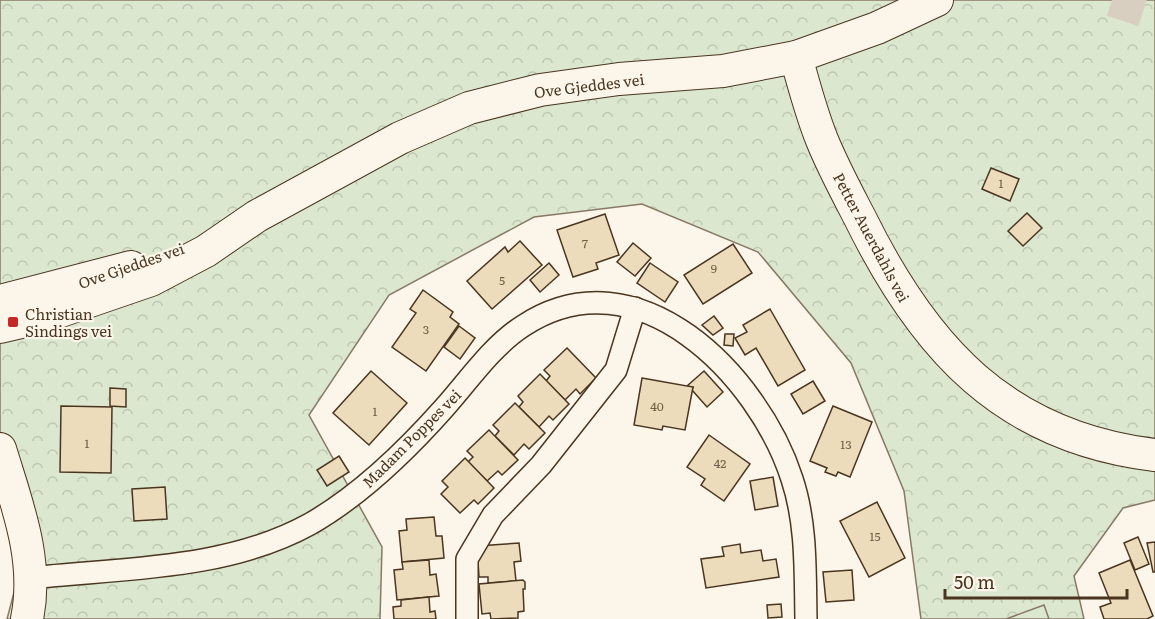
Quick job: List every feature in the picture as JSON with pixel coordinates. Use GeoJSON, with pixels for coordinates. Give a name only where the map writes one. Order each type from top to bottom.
{"type":"FeatureCollection","features":[{"type":"Feature","properties":{"kind":"street","name":"Ove Gjeddes vei"},"geometry":{"type":"LineString","coordinates":[[0,327],[54,314],[151,280],[206,251],[257,216],[400,138],[469,108],[540,90],[619,79],[723,71],[796,57],[877,28],[937,0]]}},
{"type":"Feature","properties":{"kind":"street","name":"Petter Auerdahls vei"},"geometry":{"type":"LineString","coordinates":[[796,57],[822,141],[871,241],[903,298],[947,353],[992,392],[1041,422],[1095,443],[1155,455]]}},
{"type":"Feature","properties":{"kind":"street","name":"Ove Gjeddes vei"},"geometry":{"type":"LineString","coordinates":[[0,301],[137,266],[257,216]]}},
{"type":"Feature","properties":{"kind":"street","name":"Madam Poppes vei"},"geometry":{"type":"LineString","coordinates":[[31,578],[156,565],[243,552],[310,524],[375,478],[436,417],[498,347],[524,325],[576,305],[607,303],[635,308],[668,322],[697,340],[721,360],[759,408],[778,444],[792,479],[800,512],[806,619]]}},
{"type":"Feature","properties":{"kind":"street"},"geometry":{"type":"LineString","coordinates":[[468,619],[467,559],[493,515],[541,465],[616,370],[635,308]]}},
{"type":"Feature","properties":{"kind":"street"},"geometry":{"type":"LineString","coordinates":[[1,455],[27,543],[31,578],[27,619]]}},
{"type":"Feature","properties":{"kind":"green space"},"geometry":{"type":"Polygon","coordinates":[[[0,0],[1155,0],[1155,500],[1123,508],[1074,576],[1084,619],[921,619],[904,491],[851,363],[758,252],[642,204],[534,217],[389,295],[309,415],[382,547],[380,619],[7,619],[20,570],[0,474],[0,0]]]}},
{"type":"Feature","properties":{"kind":"green space"},"geometry":{"type":"Polygon","coordinates":[[[1044,605],[1049,619],[1006,619],[1044,605]]]}},
{"type":"Feature","properties":{"kind":"building"},"geometry":{"type":"Polygon","coordinates":[[[991,168],[1019,179],[1010,201],[982,189],[991,168]]]}},
{"type":"Feature","properties":{"kind":"building"},"geometry":{"type":"Polygon","coordinates":[[[1027,213],[1042,228],[1023,246],[1008,231],[1027,213]]]}},
{"type":"Feature","properties":{"kind":"building"},"geometry":{"type":"Polygon","coordinates":[[[605,214],[619,255],[596,263],[598,269],[573,277],[557,230],[605,214]]]}},
{"type":"Feature","properties":{"kind":"building"},"geometry":{"type":"Polygon","coordinates":[[[520,241],[542,265],[492,309],[467,281],[505,247],[508,252],[520,241]]]}},
{"type":"Feature","properties":{"kind":"building"},"geometry":{"type":"Polygon","coordinates":[[[633,243],[651,258],[635,276],[617,262],[633,243]]]}},
{"type":"Feature","properties":{"kind":"building"},"geometry":{"type":"Polygon","coordinates":[[[733,244],[752,273],[703,304],[684,275],[733,244]]]}},
{"type":"Feature","properties":{"kind":"building"},"geometry":{"type":"Polygon","coordinates":[[[549,263],[559,275],[540,292],[530,280],[549,263]]]}},
{"type":"Feature","properties":{"kind":"building"},"geometry":{"type":"Polygon","coordinates":[[[650,263],[678,282],[665,302],[637,283],[650,263]]]}},
{"type":"Feature","properties":{"kind":"building"},"geometry":{"type":"Polygon","coordinates":[[[423,290],[453,312],[450,317],[459,324],[426,371],[392,347],[416,313],[410,309],[423,290]]]}},
{"type":"Feature","properties":{"kind":"building"},"geometry":{"type":"Polygon","coordinates":[[[770,309],[805,370],[778,386],[756,348],[745,355],[735,338],[747,332],[743,325],[770,309]]]}},
{"type":"Feature","properties":{"kind":"building"},"geometry":{"type":"Polygon","coordinates":[[[714,316],[723,328],[713,335],[702,325],[714,316]]]}},
{"type":"Feature","properties":{"kind":"building"},"geometry":{"type":"Polygon","coordinates":[[[459,326],[475,338],[460,359],[444,347],[459,326]]]}},
{"type":"Feature","properties":{"kind":"building"},"geometry":{"type":"Polygon","coordinates":[[[725,334],[734,334],[733,346],[724,345],[725,334]]]}},
{"type":"Feature","properties":{"kind":"building"},"geometry":{"type":"Polygon","coordinates":[[[567,348],[596,378],[580,394],[576,389],[565,400],[546,381],[550,376],[544,370],[567,348]]]}},
{"type":"Feature","properties":{"kind":"building"},"geometry":{"type":"Polygon","coordinates":[[[371,371],[407,403],[369,445],[333,413],[371,371]]]}},
{"type":"Feature","properties":{"kind":"building"},"geometry":{"type":"Polygon","coordinates":[[[704,371],[723,392],[707,407],[692,390],[693,387],[687,386],[704,371]]]}},
{"type":"Feature","properties":{"kind":"building"},"geometry":{"type":"Polygon","coordinates":[[[540,374],[569,404],[553,420],[549,416],[539,427],[519,407],[523,402],[518,396],[540,374]]]}},
{"type":"Feature","properties":{"kind":"building"},"geometry":{"type":"Polygon","coordinates":[[[642,378],[693,387],[685,430],[663,426],[662,430],[634,425],[642,378]]]}},
{"type":"Feature","properties":{"kind":"building"},"geometry":{"type":"Polygon","coordinates":[[[813,381],[825,401],[803,414],[791,394],[813,381]]]}},
{"type":"Feature","properties":{"kind":"building"},"geometry":{"type":"Polygon","coordinates":[[[110,388],[126,389],[126,407],[110,406],[110,388]]]}},
{"type":"Feature","properties":{"kind":"building"},"geometry":{"type":"Polygon","coordinates":[[[515,403],[545,433],[529,449],[524,444],[514,455],[495,436],[499,431],[493,425],[515,403]]]}},
{"type":"Feature","properties":{"kind":"building"},"geometry":{"type":"Polygon","coordinates":[[[61,406],[112,407],[111,473],[60,472],[61,406]]]}},
{"type":"Feature","properties":{"kind":"building"},"geometry":{"type":"Polygon","coordinates":[[[833,406],[872,422],[850,477],[838,472],[836,476],[825,472],[827,468],[810,461],[833,406]]]}},
{"type":"Feature","properties":{"kind":"building"},"geometry":{"type":"Polygon","coordinates":[[[489,430],[518,460],[502,475],[498,471],[487,481],[468,462],[473,457],[467,451],[489,430]]]}},
{"type":"Feature","properties":{"kind":"building"},"geometry":{"type":"Polygon","coordinates":[[[709,435],[750,464],[724,501],[701,485],[705,479],[687,467],[709,435]]]}},
{"type":"Feature","properties":{"kind":"building"},"geometry":{"type":"Polygon","coordinates":[[[339,456],[349,472],[327,486],[317,470],[339,456]]]}},
{"type":"Feature","properties":{"kind":"building"},"geometry":{"type":"Polygon","coordinates":[[[465,458],[494,488],[478,504],[474,500],[460,513],[441,494],[448,487],[442,481],[465,458]]]}},
{"type":"Feature","properties":{"kind":"building"},"geometry":{"type":"Polygon","coordinates":[[[773,477],[778,506],[755,510],[750,481],[773,477]]]}},
{"type":"Feature","properties":{"kind":"building"},"geometry":{"type":"Polygon","coordinates":[[[165,487],[167,519],[134,521],[132,489],[165,487]]]}},
{"type":"Feature","properties":{"kind":"building"},"geometry":{"type":"Polygon","coordinates":[[[877,502],[905,558],[869,577],[840,521],[877,502]]]}},
{"type":"Feature","properties":{"kind":"building"},"geometry":{"type":"Polygon","coordinates":[[[434,517],[436,536],[442,536],[444,558],[402,562],[399,531],[407,530],[406,519],[434,517]]]}},
{"type":"Feature","properties":{"kind":"building"},"geometry":{"type":"Polygon","coordinates":[[[1138,537],[1149,564],[1135,570],[1124,543],[1138,537]]]}},
{"type":"Feature","properties":{"kind":"building"},"geometry":{"type":"Polygon","coordinates":[[[1155,542],[1155,572],[1153,572],[1147,543],[1155,542]]]}},
{"type":"Feature","properties":{"kind":"building"},"geometry":{"type":"Polygon","coordinates":[[[519,543],[521,561],[514,562],[516,581],[488,583],[488,577],[479,577],[477,546],[519,543]]]}},
{"type":"Feature","properties":{"kind":"building"},"geometry":{"type":"Polygon","coordinates":[[[740,544],[741,553],[761,550],[763,561],[776,559],[779,577],[706,588],[701,559],[724,556],[722,547],[740,544]]]}},
{"type":"Feature","properties":{"kind":"building"},"geometry":{"type":"Polygon","coordinates":[[[429,560],[430,575],[436,574],[439,596],[397,600],[394,570],[403,569],[402,562],[429,560]]]}},
{"type":"Feature","properties":{"kind":"building"},"geometry":{"type":"Polygon","coordinates":[[[1130,560],[1153,616],[1147,619],[1104,619],[1100,607],[1111,603],[1099,573],[1130,560]]]}},
{"type":"Feature","properties":{"kind":"building"},"geometry":{"type":"Polygon","coordinates":[[[852,570],[854,600],[826,602],[823,572],[852,570]]]}},
{"type":"Feature","properties":{"kind":"building"},"geometry":{"type":"Polygon","coordinates":[[[523,580],[525,582],[524,611],[518,612],[518,618],[491,619],[490,613],[482,614],[479,584],[523,580]]]}},
{"type":"Feature","properties":{"kind":"building"},"geometry":{"type":"Polygon","coordinates":[[[429,597],[430,612],[435,611],[436,619],[394,619],[393,607],[401,606],[401,600],[429,597]]]}},
{"type":"Feature","properties":{"kind":"building"},"geometry":{"type":"Polygon","coordinates":[[[781,604],[782,617],[768,618],[767,605],[781,604]]]}},
{"type":"Feature","properties":{"kind":"tunnel"},"geometry":{"type":"LineString","coordinates":[[1112,0],[1155,14]]}},
{"type":"Feature","properties":{"kind":"place","name":"Christian Sindings vei"},"geometry":{"type":"Point","coordinates":[13,322]}}]}
